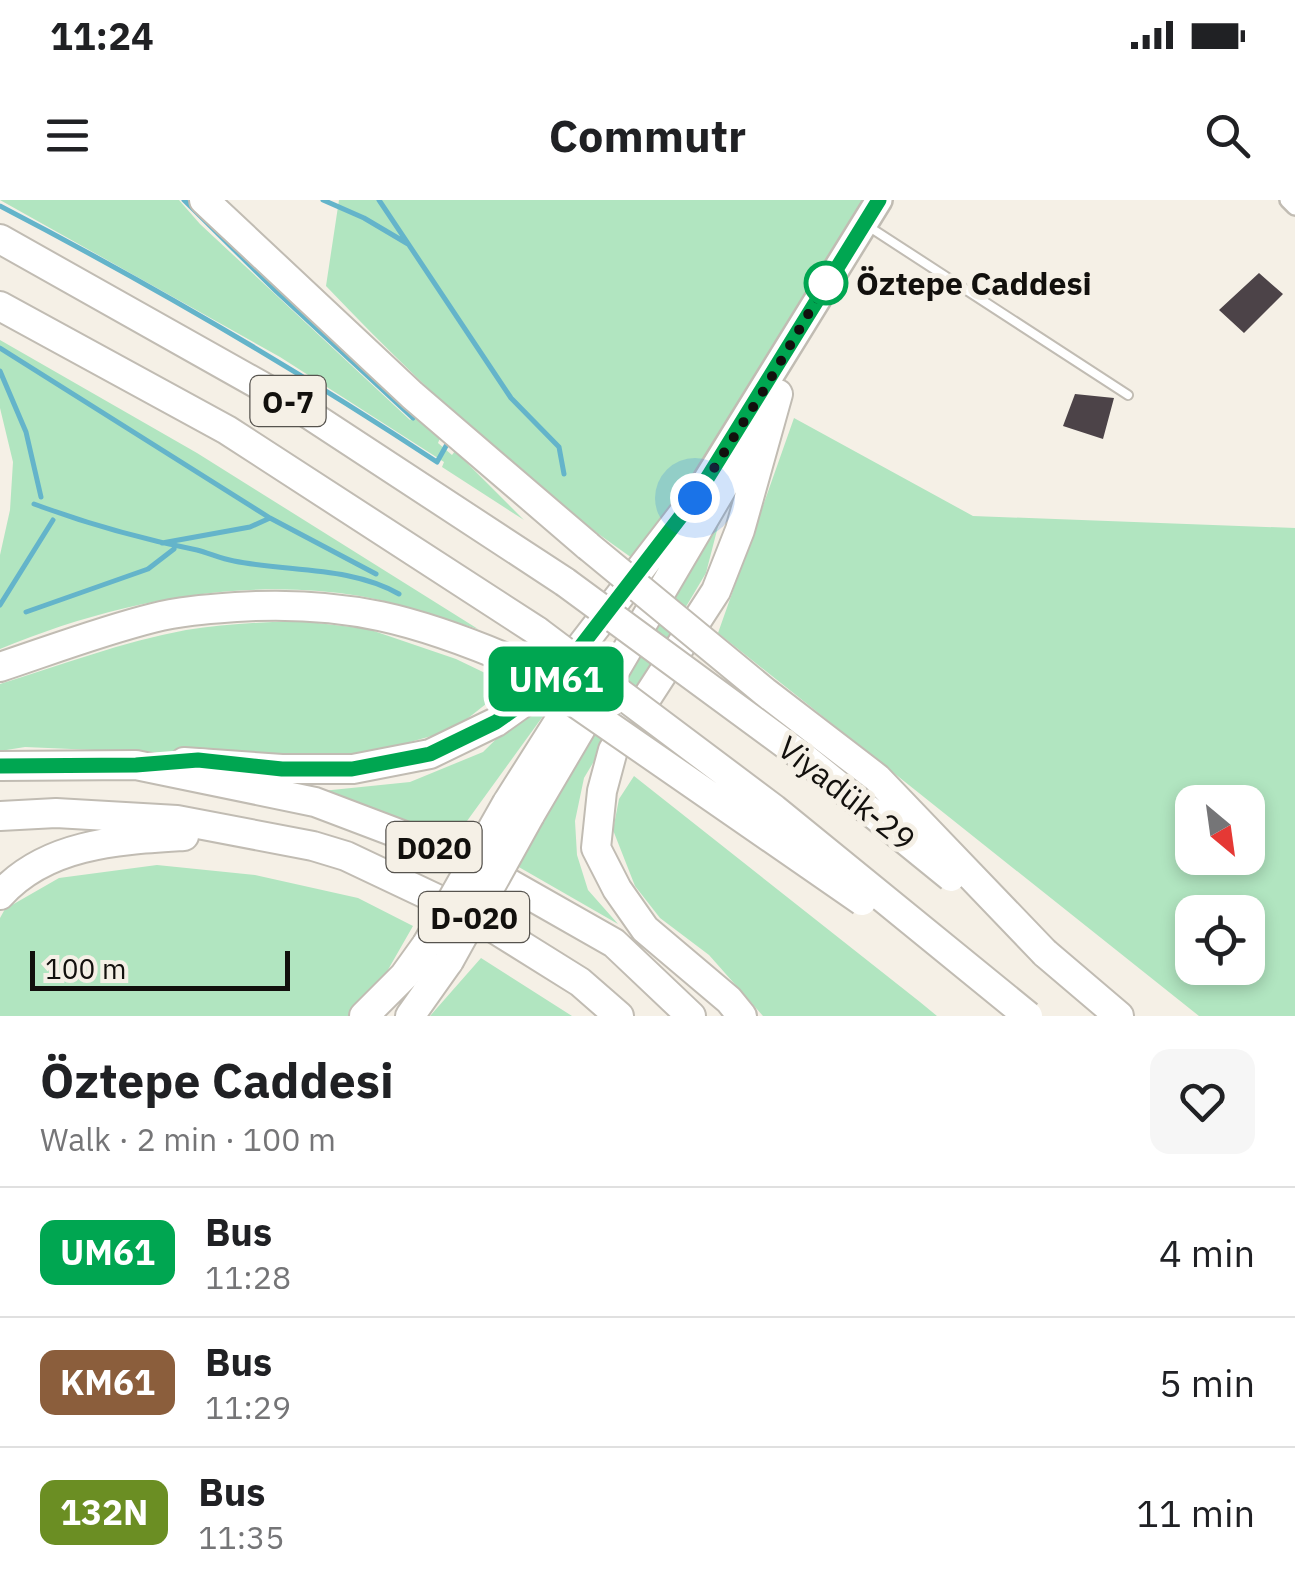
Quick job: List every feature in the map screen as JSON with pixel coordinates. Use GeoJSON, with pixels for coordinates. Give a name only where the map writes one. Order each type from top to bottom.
{"type":"FeatureCollection","features":[{"type":"Feature","properties":{"kind":"highway"},"geometry":{"type":"LineString","coordinates":[[204,200],[412,395],[764,692],[877,778],[1045,953]]}},
{"type":"Feature","properties":{"kind":"highway","name":"Viyadük-29"},"geometry":{"type":"LineString","coordinates":[[0,239],[295,405],[565,582],[807,760],[1119,1016]]}},
{"type":"Feature","properties":{"kind":"highway","name":"Viyadük-29"},"geometry":{"type":"LineString","coordinates":[[0,306],[227,430],[537,631],[774,809],[1028,1016]]}},
{"type":"Feature","properties":{"kind":"highway"},"geometry":{"type":"LineString","coordinates":[[518,809],[778,394]]}},
{"type":"Feature","properties":{"kind":"highway"},"geometry":{"type":"LineString","coordinates":[[742,1016],[729,1000],[645,929],[617,890],[596,848],[602,791],[613,750],[716,591],[740,530],[778,394]]}},
{"type":"Feature","properties":{"kind":"highway"},"geometry":{"type":"LineString","coordinates":[[136,765],[198,760],[282,769],[352,769],[430,754],[496,722],[555,680],[695,498]]}},
{"type":"Feature","properties":{"kind":"highway"},"geometry":{"type":"LineString","coordinates":[[410,1016],[438,952],[695,498]]}},
{"type":"Feature","properties":{"kind":"highway"},"geometry":{"type":"LineString","coordinates":[[0,667],[156,616],[290,604],[386,615],[454,636],[518,663],[743,822],[1004,996]]}},
{"type":"Feature","properties":{"kind":"highway","name":"D020"},"geometry":{"type":"LineString","coordinates":[[0,766],[136,765],[315,802],[468,860],[614,944],[692,1016]]}},
{"type":"Feature","properties":{"kind":"highway"},"geometry":{"type":"LineString","coordinates":[[0,816],[56,813],[177,820],[313,846]]}},
{"type":"Feature","properties":{"kind":"highway"},"geometry":{"type":"LineString","coordinates":[[0,895],[34,867],[66,852],[126,839],[184,836],[313,846]]}},
{"type":"Feature","properties":{"kind":"highway","name":"D-020"},"geometry":{"type":"LineString","coordinates":[[313,846],[346,856],[479,919],[580,982],[619,1016]]}},
{"type":"Feature","properties":{"kind":"highway"},"geometry":{"type":"LineString","coordinates":[[364,1016],[404,976],[438,952]]}},
{"type":"Feature","properties":{"kind":"main road"},"geometry":{"type":"LineString","coordinates":[[695,498],[878,200]]}},
{"type":"Feature","properties":{"kind":"main road"},"geometry":{"type":"LineString","coordinates":[[778,394],[895,200]]}},
{"type":"Feature","properties":{"kind":"street"},"geometry":{"type":"LineString","coordinates":[[1288,200],[1295,207]]}},
{"type":"Feature","properties":{"kind":"lane"},"geometry":{"type":"LineString","coordinates":[[874,230],[1128,395]]}},
{"type":"Feature","properties":{"kind":"green space"},"geometry":{"type":"Polygon","coordinates":[[[0,200],[179,200],[410,420],[415,416],[440,438],[438,443],[452,455],[455,451],[524,520],[442,467],[444,462],[280,357],[0,200]]]}},
{"type":"Feature","properties":{"kind":"green space"},"geometry":{"type":"Polygon","coordinates":[[[339,200],[867,200],[726,430],[632,558],[550,496],[473,430],[326,286],[339,200]]]}},
{"type":"Feature","properties":{"kind":"green space"},"geometry":{"type":"Polygon","coordinates":[[[0,340],[197,453],[478,629],[360,596],[269,589],[176,598],[131,607],[86,618],[0,649],[0,555],[10,510],[13,462],[0,408],[0,340]]]}},
{"type":"Feature","properties":{"kind":"green space"},"geometry":{"type":"Polygon","coordinates":[[[794,418],[973,516],[1295,528],[1295,1016],[1199,1016],[718,633],[794,418]]]}},
{"type":"Feature","properties":{"kind":"green space"},"geometry":{"type":"Polygon","coordinates":[[[724,503],[706,573],[584,778],[575,821],[577,855],[588,890],[618,924],[517,866],[724,503]]]}},
{"type":"Feature","properties":{"kind":"green space"},"geometry":{"type":"Polygon","coordinates":[[[301,621],[368,629],[456,659],[510,685],[453,730],[374,752],[302,759],[25,747],[0,751],[0,684],[162,635],[215,626],[301,621]]]}},
{"type":"Feature","properties":{"kind":"green space"},"geometry":{"type":"Polygon","coordinates":[[[601,636],[454,839],[312,792],[410,782],[483,752],[601,636]]]}},
{"type":"Feature","properties":{"kind":"green space"},"geometry":{"type":"Polygon","coordinates":[[[634,776],[937,1016],[763,1016],[709,955],[660,918],[635,886],[613,830],[619,799],[634,776]]]}},
{"type":"Feature","properties":{"kind":"green space"},"geometry":{"type":"Polygon","coordinates":[[[157,865],[255,875],[358,898],[413,926],[381,982],[352,1016],[0,1016],[0,918],[5,909],[59,878],[157,865]]]}},
{"type":"Feature","properties":{"kind":"green space"},"geometry":{"type":"Polygon","coordinates":[[[481,958],[572,1016],[430,1016],[481,958]]]}},
{"type":"Feature","properties":{"kind":"building"},"geometry":{"type":"Polygon","coordinates":[[[1259,273],[1283,294],[1244,333],[1219,310],[1259,273]]]}},
{"type":"Feature","properties":{"kind":"building"},"geometry":{"type":"Polygon","coordinates":[[[1075,394],[1114,398],[1103,439],[1063,426],[1075,394]]]}},
{"type":"Feature","properties":{"kind":"waterway"},"geometry":{"type":"LineString","coordinates":[[184,200],[413,418]]}},
{"type":"Feature","properties":{"kind":"waterway"},"geometry":{"type":"LineString","coordinates":[[323,200],[408,244]]}},
{"type":"Feature","properties":{"kind":"waterway"},"geometry":{"type":"LineString","coordinates":[[379,200],[511,398],[559,447],[564,474]]}},
{"type":"Feature","properties":{"kind":"waterway"},"geometry":{"type":"LineString","coordinates":[[0,206],[222,328],[437,462],[446,446]]}},
{"type":"Feature","properties":{"kind":"waterway"},"geometry":{"type":"LineString","coordinates":[[0,348],[270,518],[376,574]]}},
{"type":"Feature","properties":{"kind":"waterway"},"geometry":{"type":"LineString","coordinates":[[0,371],[26,432],[41,497]]}},
{"type":"Feature","properties":{"kind":"waterway"},"geometry":{"type":"LineString","coordinates":[[34,504],[229,560],[339,574],[399,594]]}},
{"type":"Feature","properties":{"kind":"waterway"},"geometry":{"type":"LineString","coordinates":[[162,543],[250,527],[270,518]]}},
{"type":"Feature","properties":{"kind":"waterway"},"geometry":{"type":"LineString","coordinates":[[0,605],[53,520]]}},
{"type":"Feature","properties":{"kind":"waterway"},"geometry":{"type":"LineString","coordinates":[[26,612],[148,569],[174,549]]}},
{"type":"Feature","properties":{"kind":"bus line","name":"UM61"},"geometry":{"type":"LineString","coordinates":[[0,766],[136,765],[198,760],[282,769],[352,769],[430,754],[496,722],[555,680],[695,498],[879,200]]}},
{"type":"Feature","properties":{"kind":"place","name":"Öztepe Caddesi"},"geometry":{"type":"Point","coordinates":[826,283]}},
{"type":"Feature","properties":{"kind":"route"},"geometry":{"type":"LineString","coordinates":[[695,498],[831,275],[826,283]]}}]}
